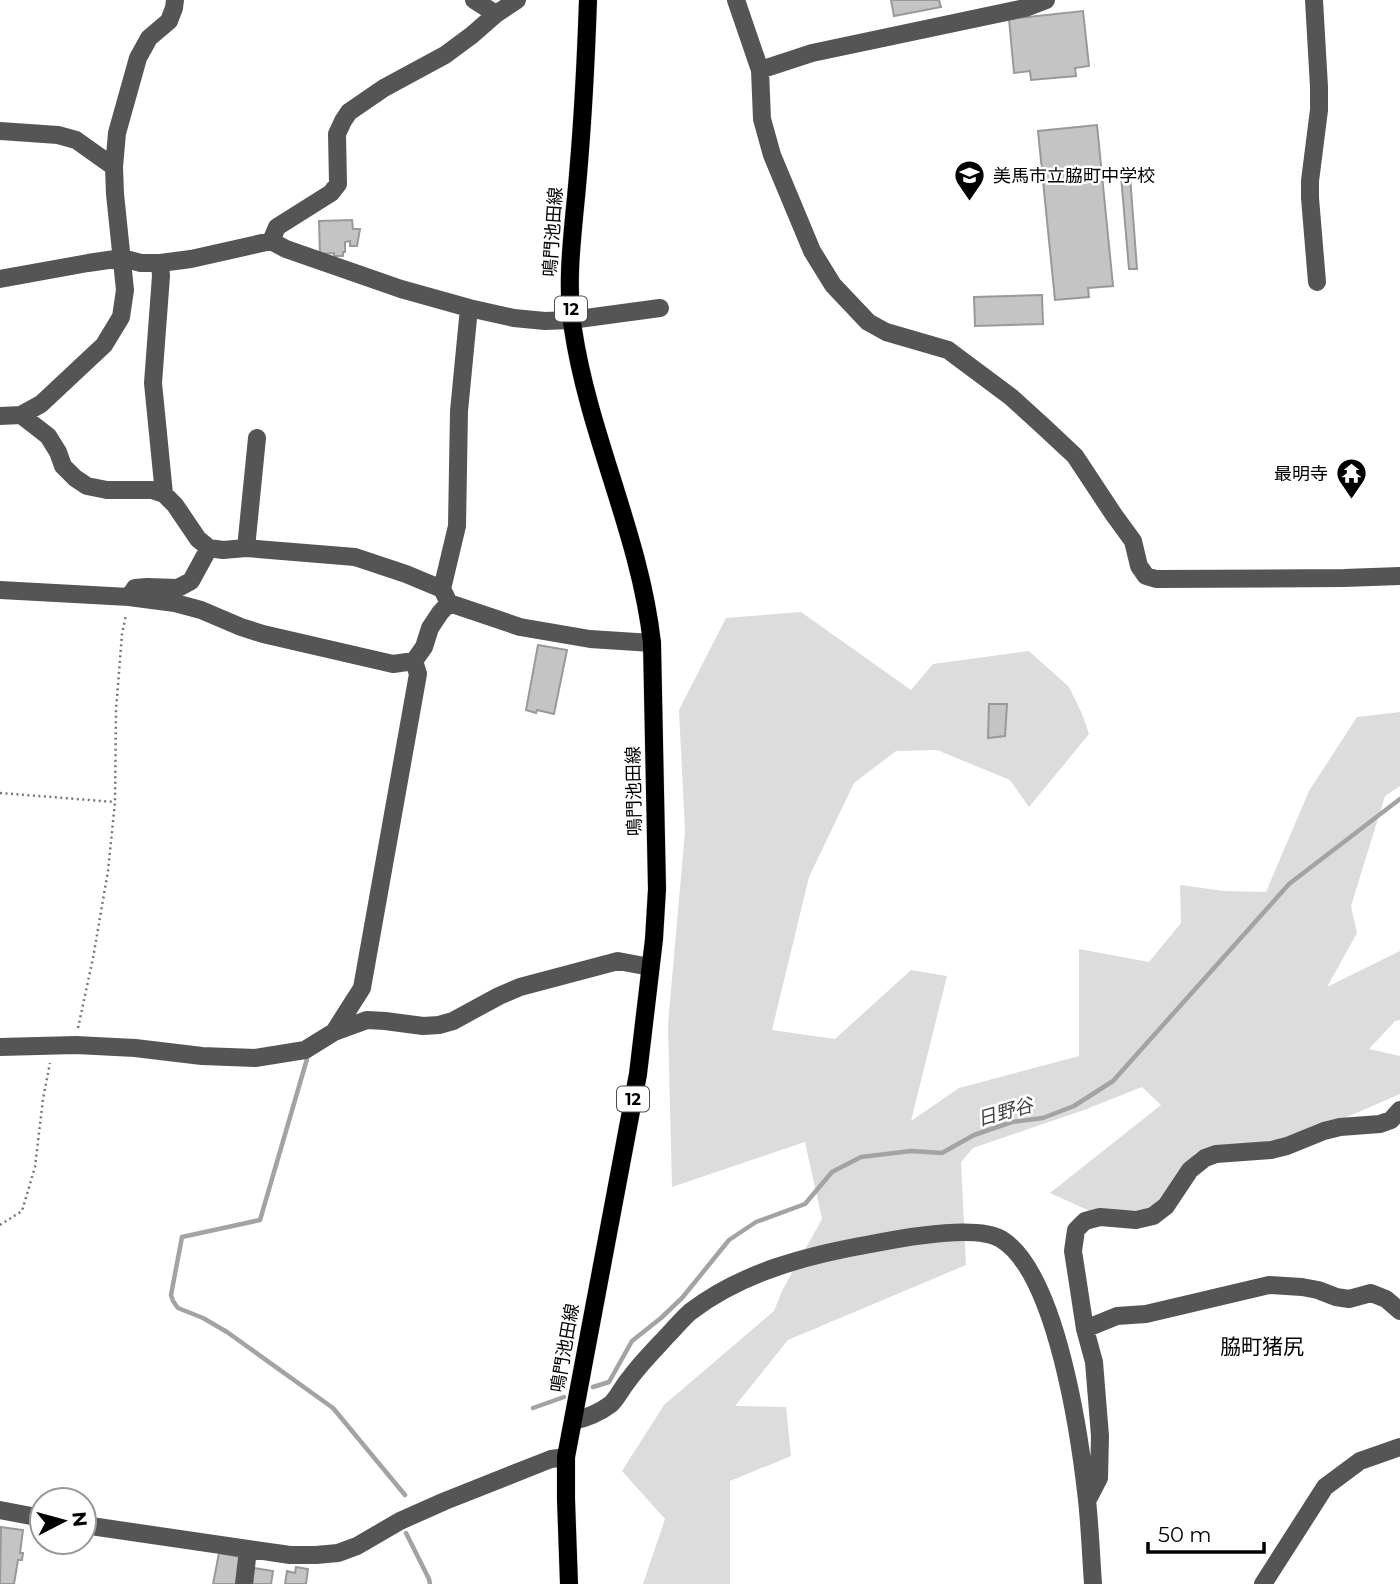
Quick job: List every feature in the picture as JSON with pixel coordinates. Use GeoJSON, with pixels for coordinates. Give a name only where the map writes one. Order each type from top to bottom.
{"type":"FeatureCollection","features":[{"type":"Feature","properties":{"kind":"main road","name":"鳴門池田線"},"geometry":{"type":"LineString","coordinates":[[569,1584],[566,1457],[638,1074],[657,889],[652,643],[648,609],[581,373],[571,320],[570,285],[585,94],[588,0]]}},
{"type":"Feature","properties":{"kind":"street"},"geometry":{"type":"LineString","coordinates":[[0,416],[21,415],[41,404],[104,345],[121,317],[125,290],[115,194],[117,133],[138,58],[149,38],[169,21],[175,0]]}},
{"type":"Feature","properties":{"kind":"street"},"geometry":{"type":"LineString","coordinates":[[474,0],[496,14]]}},
{"type":"Feature","properties":{"kind":"street"},"geometry":{"type":"LineString","coordinates":[[271,241],[277,228],[331,192],[338,184],[337,134],[349,112],[384,88],[445,55],[517,0]]}},
{"type":"Feature","properties":{"kind":"street"},"geometry":{"type":"LineString","coordinates":[[736,0],[760,70],[762,119],[772,155],[812,251],[833,285],[869,321],[886,332],[947,350],[1011,397],[1052,434],[1075,456],[1133,541],[1139,566],[1146,576],[1156,579],[1400,576]]}},
{"type":"Feature","properties":{"kind":"street"},"geometry":{"type":"LineString","coordinates":[[760,70],[812,53],[1025,8],[1046,0]]}},
{"type":"Feature","properties":{"kind":"street"},"geometry":{"type":"LineString","coordinates":[[1314,0],[1320,87],[1310,198],[1317,282]]}},
{"type":"Feature","properties":{"kind":"street"},"geometry":{"type":"LineString","coordinates":[[0,131],[58,135],[76,140],[114,167]]}},
{"type":"Feature","properties":{"kind":"street"},"geometry":{"type":"LineString","coordinates":[[0,279],[122,258],[141,263],[191,259],[271,241],[286,249],[401,289],[514,318],[571,320],[660,308]]}},
{"type":"Feature","properties":{"kind":"street"},"geometry":{"type":"LineString","coordinates":[[160,263],[153,383],[164,494]]}},
{"type":"Feature","properties":{"kind":"street"},"geometry":{"type":"LineString","coordinates":[[0,590],[129,597],[175,603],[263,634],[393,664],[414,661],[424,647],[446,596],[457,526],[459,411],[469,308]]}},
{"type":"Feature","properties":{"kind":"street"},"geometry":{"type":"LineString","coordinates":[[21,415],[48,436],[63,466],[75,478],[87,486],[107,490],[152,490],[164,494],[176,505],[198,539],[209,548],[223,551],[246,548],[355,557],[406,575],[446,596],[520,627],[590,639],[652,643]]}},
{"type":"Feature","properties":{"kind":"street"},"geometry":{"type":"LineString","coordinates":[[246,548],[257,438]]}},
{"type":"Feature","properties":{"kind":"street"},"geometry":{"type":"LineString","coordinates":[[129,597],[135,588],[178,588],[191,581],[209,548]]}},
{"type":"Feature","properties":{"kind":"street"},"geometry":{"type":"LineString","coordinates":[[334,1032],[362,988],[418,674],[414,661]]}},
{"type":"Feature","properties":{"kind":"street"},"geometry":{"type":"LineString","coordinates":[[0,1047],[76,1045],[255,1058],[304,1050],[334,1032],[368,1020],[423,1026],[439,1025],[453,1021],[520,987],[618,961],[650,967]]}},
{"type":"Feature","properties":{"kind":"street"},"geometry":{"type":"LineString","coordinates":[[1087,1501],[1099,1478],[1100,1436],[1094,1362],[1073,1251],[1076,1230],[1085,1221],[1100,1217],[1136,1220],[1153,1216],[1166,1206],[1191,1170],[1205,1158],[1216,1154],[1271,1150],[1340,1127],[1380,1124],[1391,1120],[1400,1110]]}},
{"type":"Feature","properties":{"kind":"street"},"geometry":{"type":"LineString","coordinates":[[573,1421],[590,1417],[612,1403],[645,1360],[689,1313],[760,1272],[839,1249],[902,1238],[968,1231],[1000,1238],[1032,1273],[1050,1315],[1063,1361],[1080,1448],[1093,1584]]}},
{"type":"Feature","properties":{"kind":"street"},"geometry":{"type":"LineString","coordinates":[[1086,1329],[1117,1316],[1146,1314],[1269,1284],[1302,1287],[1349,1299],[1371,1293],[1386,1299],[1400,1311]]}},
{"type":"Feature","properties":{"kind":"street"},"geometry":{"type":"LineString","coordinates":[[1263,1584],[1325,1487],[1360,1461],[1400,1447]]}},
{"type":"Feature","properties":{"kind":"street"},"geometry":{"type":"LineString","coordinates":[[98,1527],[290,1555],[338,1553],[358,1546],[400,1521],[445,1501],[551,1459],[566,1457]]}},
{"type":"Feature","properties":{"kind":"street"},"geometry":{"type":"LineString","coordinates":[[0,1510],[28,1515]]}},
{"type":"Feature","properties":{"kind":"street"},"geometry":{"type":"LineString","coordinates":[[244,1584],[248,1550]]}},
{"type":"Feature","properties":{"kind":"path"},"geometry":{"type":"LineString","coordinates":[[76,1045],[106,883],[115,802],[116,710],[122,634],[129,597]]}},
{"type":"Feature","properties":{"kind":"path"},"geometry":{"type":"LineString","coordinates":[[0,793],[115,802]]}},
{"type":"Feature","properties":{"kind":"path"},"geometry":{"type":"LineString","coordinates":[[0,1225],[22,1211],[35,1167],[43,1099],[54,1046]]}},
{"type":"Feature","properties":{"kind":"shaded area"},"geometry":{"type":"Polygon","coordinates":[[[801,612],[911,690],[933,664],[1029,651],[1069,687],[1089,734],[1029,807],[1010,780],[937,750],[896,751],[854,783],[809,877],[772,1030],[835,1039],[911,970],[947,976],[911,1121],[959,1088],[1079,1056],[1079,949],[1149,962],[1181,923],[1180,885],[1224,891],[1266,892],[1309,791],[1357,717],[1400,712],[1400,786],[1385,796],[1351,906],[1357,933],[1327,987],[1400,951],[1400,1020],[1395,1021],[1369,1049],[1400,1056],[1400,1094],[1310,1133],[1195,1153],[1168,1205],[1101,1216],[1050,1193],[1161,1105],[1142,1087],[973,1148],[961,1162],[966,1265],[788,1340],[735,1406],[786,1407],[791,1456],[730,1481],[730,1584],[643,1584],[665,1519],[622,1471],[664,1405],[774,1311],[782,1291],[822,1219],[805,1142],[672,1187],[668,1024],[685,831],[679,710],[726,618],[801,612]]]}},
{"type":"Feature","properties":{"kind":"building"},"geometry":{"type":"Polygon","coordinates":[[[891,0],[939,0],[941,7],[894,16],[891,0]]]}},
{"type":"Feature","properties":{"kind":"building"},"geometry":{"type":"Polygon","coordinates":[[[1083,11],[1089,66],[1075,68],[1076,76],[1031,80],[1030,71],[1014,73],[1009,19],[1083,11]]]}},
{"type":"Feature","properties":{"kind":"building"},"geometry":{"type":"Polygon","coordinates":[[[1097,125],[1113,286],[1088,288],[1089,297],[1055,300],[1038,131],[1097,125]]]}},
{"type":"Feature","properties":{"kind":"building"},"geometry":{"type":"Polygon","coordinates":[[[1121,176],[1130,176],[1137,269],[1129,269],[1121,176]]]}},
{"type":"Feature","properties":{"kind":"building"},"geometry":{"type":"Polygon","coordinates":[[[352,220],[353,229],[360,229],[357,246],[350,246],[350,241],[345,242],[343,256],[334,256],[334,253],[320,254],[319,221],[352,220]]]}},
{"type":"Feature","properties":{"kind":"building"},"geometry":{"type":"Polygon","coordinates":[[[1042,295],[1043,324],[975,326],[974,297],[1042,295]]]}},
{"type":"Feature","properties":{"kind":"building"},"geometry":{"type":"Polygon","coordinates":[[[538,645],[567,650],[554,714],[526,710],[538,645]]]}},
{"type":"Feature","properties":{"kind":"building"},"geometry":{"type":"Polygon","coordinates":[[[989,704],[1007,704],[1005,736],[988,738],[989,704]]]}},
{"type":"Feature","properties":{"kind":"building"},"geometry":{"type":"Polygon","coordinates":[[[1,1527],[23,1530],[20,1553],[23,1553],[22,1560],[18,1560],[14,1584],[0,1584],[1,1527]]]}},
{"type":"Feature","properties":{"kind":"building"},"geometry":{"type":"Polygon","coordinates":[[[219,1553],[240,1557],[236,1584],[213,1584],[219,1553]]]}},
{"type":"Feature","properties":{"kind":"building"},"geometry":{"type":"Polygon","coordinates":[[[296,1567],[308,1569],[306,1584],[285,1584],[287,1571],[295,1573],[296,1567]]]}},
{"type":"Feature","properties":{"kind":"building"},"geometry":{"type":"Polygon","coordinates":[[[254,1568],[273,1571],[271,1584],[252,1584],[254,1568]]]}},
{"type":"Feature","properties":{"kind":"waterway","name":"日野谷"},"geometry":{"type":"LineString","coordinates":[[593,1387],[609,1382],[632,1341],[682,1298],[729,1240],[756,1222],[805,1204],[832,1172],[861,1157],[911,1151],[942,1153],[974,1135],[1012,1122],[1043,1118],[1074,1106],[1113,1081],[1289,884],[1400,799]]}},
{"type":"Feature","properties":{"kind":"waterway"},"geometry":{"type":"LineString","coordinates":[[307,1059],[260,1220],[182,1237],[171,1295],[178,1308],[227,1332],[333,1408],[405,1495]]}},
{"type":"Feature","properties":{"kind":"waterway","name":"日野谷"},"geometry":{"type":"LineString","coordinates":[[533,1408],[564,1397]]}},
{"type":"Feature","properties":{"kind":"waterway"},"geometry":{"type":"LineString","coordinates":[[406,1533],[430,1584]]}},
{"type":"Feature","properties":{"kind":"place","name":"美馬市立脇町中学校"},"geometry":{"type":"Point","coordinates":[970,203]}},
{"type":"Feature","properties":{"kind":"place","name":"最明寺"},"geometry":{"type":"Point","coordinates":[1351,501]}},
{"type":"Feature","properties":{"kind":"district","name":"脇町猪尻"},"geometry":{"type":"Point","coordinates":[1262,1346]}}]}
